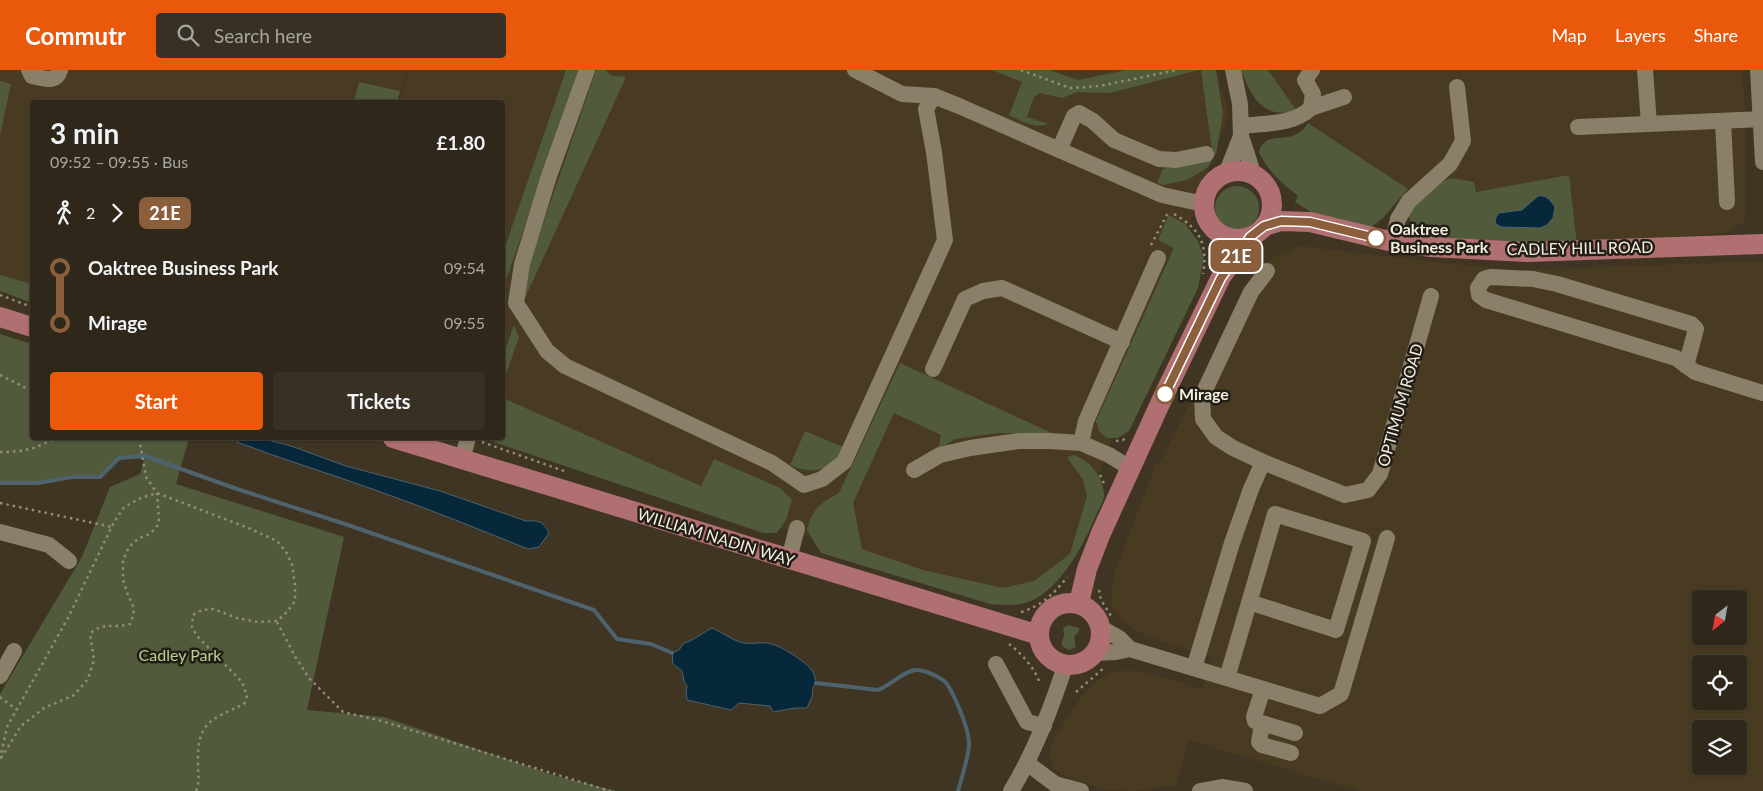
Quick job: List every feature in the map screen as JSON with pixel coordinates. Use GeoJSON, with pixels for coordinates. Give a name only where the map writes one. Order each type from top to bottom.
{"type":"FeatureCollection","features":[{"type":"Feature","properties":{"kind":"main road"},"geometry":{"type":"LineString","coordinates":[[1212,277],[1257,232],[1270,214],[1272,206],[1270,195],[1264,184],[1254,176],[1237,171],[1226,174],[1216,180],[1208,189],[1204,204],[1204,212],[1208,223],[1216,231],[1234,239],[1257,232]]}},
{"type":"Feature","properties":{"kind":"main road","name":"CADLEY HILL ROAD"},"geometry":{"type":"LineString","coordinates":[[1270,195],[1310,222]]}},
{"type":"Feature","properties":{"kind":"main road","name":"CADLEY HILL ROAD"},"geometry":{"type":"LineString","coordinates":[[1257,232],[1281,221],[1310,222],[1393,242],[1431,247],[1527,252],[1763,244]]}},
{"type":"Feature","properties":{"kind":"main road"},"geometry":{"type":"LineString","coordinates":[[1079,603],[1087,569],[1101,533],[1212,277],[1220,247],[1216,231]]}},
{"type":"Feature","properties":{"kind":"main road"},"geometry":{"type":"LineString","coordinates":[[0,318],[30,326]]}},
{"type":"Feature","properties":{"kind":"main road","name":"WILLIAM NADIN WAY"},"geometry":{"type":"LineString","coordinates":[[400,440],[1039,635]]}},
{"type":"Feature","properties":{"kind":"main road"},"geometry":{"type":"LineString","coordinates":[[1066,602],[1079,603],[1090,610],[1097,618],[1106,622],[1102,638],[1103,660],[1086,662],[1076,666],[1065,666],[1055,662],[1046,655],[1041,646],[1040,625],[1050,608],[1066,602]]}},
{"type":"Feature","properties":{"kind":"street"},"geometry":{"type":"LineString","coordinates":[[29,70],[32,76],[52,80],[57,77],[60,70]]}},
{"type":"Feature","properties":{"kind":"street"},"geometry":{"type":"LineString","coordinates":[[587,70],[525,255],[516,303],[548,351],[565,366],[772,463],[804,485],[822,480],[844,462],[945,240],[934,152],[926,108],[934,96]]}},
{"type":"Feature","properties":{"kind":"street"},"geometry":{"type":"LineString","coordinates":[[855,70],[902,94],[934,96],[998,122],[1162,195],[1204,204]]}},
{"type":"Feature","properties":{"kind":"street"},"geometry":{"type":"LineString","coordinates":[[1233,70],[1240,104],[1241,131],[1254,176]]}},
{"type":"Feature","properties":{"kind":"street"},"geometry":{"type":"LineString","coordinates":[[1311,108],[1313,94],[1304,80],[1312,70]]}},
{"type":"Feature","properties":{"kind":"street"},"geometry":{"type":"LineString","coordinates":[[1645,70],[1649,124]]}},
{"type":"Feature","properties":{"kind":"street"},"geometry":{"type":"LineString","coordinates":[[1758,70],[1763,162]]}},
{"type":"Feature","properties":{"kind":"street"},"geometry":{"type":"LineString","coordinates":[[1393,242],[1398,219],[1408,201],[1450,164],[1463,141],[1457,87]]}},
{"type":"Feature","properties":{"kind":"street"},"geometry":{"type":"LineString","coordinates":[[1241,131],[1292,120],[1303,115],[1311,108],[1344,97]]}},
{"type":"Feature","properties":{"kind":"street"},"geometry":{"type":"LineString","coordinates":[[1059,150],[1074,116],[1079,113],[1093,121],[1114,140],[1159,159],[1176,160],[1206,154]]}},
{"type":"Feature","properties":{"kind":"street"},"geometry":{"type":"LineString","coordinates":[[1578,127],[1762,119]]}},
{"type":"Feature","properties":{"kind":"street"},"geometry":{"type":"LineString","coordinates":[[1724,121],[1727,202]]}},
{"type":"Feature","properties":{"kind":"street"},"geometry":{"type":"LineString","coordinates":[[1226,174],[1241,131]]}},
{"type":"Feature","properties":{"kind":"street"},"geometry":{"type":"LineString","coordinates":[[1081,443],[1086,421],[1158,258]]}},
{"type":"Feature","properties":{"kind":"street","name":"OPTIMUM ROAD"},"geometry":{"type":"LineString","coordinates":[[1267,271],[1251,292],[1202,396],[1203,419],[1216,437],[1263,462],[1345,494],[1368,490],[1380,474],[1431,296]]}},
{"type":"Feature","properties":{"kind":"street"},"geometry":{"type":"LineString","coordinates":[[1686,366],[1696,329],[1691,324],[1557,284],[1533,279],[1484,278],[1478,288],[1479,295],[1486,300],[1676,358],[1686,366],[1695,372],[1758,391]]}},
{"type":"Feature","properties":{"kind":"street"},"geometry":{"type":"LineString","coordinates":[[933,369],[964,299],[983,291],[1002,288],[1122,342]]}},
{"type":"Feature","properties":{"kind":"street"},"geometry":{"type":"LineString","coordinates":[[462,459],[467,440]]}},
{"type":"Feature","properties":{"kind":"street"},"geometry":{"type":"LineString","coordinates":[[914,470],[940,455],[995,444],[1050,440],[1081,443],[1109,455],[1130,468]]}},
{"type":"Feature","properties":{"kind":"street"},"geometry":{"type":"LineString","coordinates":[[1194,668],[1232,543],[1251,489],[1263,462]]}},
{"type":"Feature","properties":{"kind":"street"},"geometry":{"type":"LineString","coordinates":[[1227,678],[1249,602],[1275,514],[1363,541],[1336,630],[1249,602]]}},
{"type":"Feature","properties":{"kind":"street"},"geometry":{"type":"LineString","coordinates":[[789,559],[797,528]]}},
{"type":"Feature","properties":{"kind":"street"},"geometry":{"type":"LineString","coordinates":[[0,532],[48,545],[69,561]]}},
{"type":"Feature","properties":{"kind":"street"},"geometry":{"type":"LineString","coordinates":[[1103,660],[1116,652],[1130,649],[1320,706],[1340,694],[1387,538]]}},
{"type":"Feature","properties":{"kind":"street"},"geometry":{"type":"LineString","coordinates":[[1106,622],[1130,649]]}},
{"type":"Feature","properties":{"kind":"street"},"geometry":{"type":"LineString","coordinates":[[1,670],[14,651]]}},
{"type":"Feature","properties":{"kind":"street"},"geometry":{"type":"LineString","coordinates":[[996,664],[1027,722],[1044,726]]}},
{"type":"Feature","properties":{"kind":"street"},"geometry":{"type":"LineString","coordinates":[[1011,791],[1044,726],[1065,666]]}},
{"type":"Feature","properties":{"kind":"street"},"geometry":{"type":"LineString","coordinates":[[1263,689],[1254,717],[1255,721],[1295,733]]}},
{"type":"Feature","properties":{"kind":"street"},"geometry":{"type":"LineString","coordinates":[[1262,724],[1259,742],[1262,745],[1291,753]]}},
{"type":"Feature","properties":{"kind":"street"},"geometry":{"type":"LineString","coordinates":[[1026,763],[1055,784],[1081,791]]}},
{"type":"Feature","properties":{"kind":"street"},"geometry":{"type":"LineString","coordinates":[[1200,791],[1222,786],[1245,791]]}},
{"type":"Feature","properties":{"kind":"path"},"geometry":{"type":"LineString","coordinates":[[1021,70],[1070,88],[1100,86],[1177,70]]}},
{"type":"Feature","properties":{"kind":"path"},"geometry":{"type":"LineString","coordinates":[[1158,258],[1150,248],[1168,210],[1193,226],[1201,239],[1212,277]]}},
{"type":"Feature","properties":{"kind":"path"},"geometry":{"type":"LineString","coordinates":[[0,295],[30,306]]}},
{"type":"Feature","properties":{"kind":"path"},"geometry":{"type":"LineString","coordinates":[[0,375],[30,390]]}},
{"type":"Feature","properties":{"kind":"path"},"geometry":{"type":"LineString","coordinates":[[1115,441],[1123,440],[1131,433]]}},
{"type":"Feature","properties":{"kind":"path"},"geometry":{"type":"LineString","coordinates":[[0,452],[18,452],[50,440]]}},
{"type":"Feature","properties":{"kind":"path"},"geometry":{"type":"LineString","coordinates":[[0,759],[21,726],[44,708],[74,695],[88,679],[94,660],[90,634],[97,627],[119,627],[130,624],[134,608],[123,580],[123,560],[129,547],[139,538],[150,534],[157,526],[159,518],[157,493],[146,477],[140,440]]}},
{"type":"Feature","properties":{"kind":"path"},"geometry":{"type":"LineString","coordinates":[[1100,475],[1106,488]]}},
{"type":"Feature","properties":{"kind":"path"},"geometry":{"type":"LineString","coordinates":[[0,759],[7,727],[69,616],[112,527],[124,507],[141,498],[157,493],[277,541],[286,552],[292,564],[295,586],[295,601],[277,621],[258,622],[237,618],[213,608],[202,610],[193,615],[192,627],[197,636],[242,682],[247,696],[244,704],[214,718],[204,728],[198,741],[199,783],[196,791]]}},
{"type":"Feature","properties":{"kind":"path"},"geometry":{"type":"LineString","coordinates":[[0,503],[112,527]]}},
{"type":"Feature","properties":{"kind":"path"},"geometry":{"type":"LineString","coordinates":[[1018,612],[1040,604],[1056,592],[1068,575]]}},
{"type":"Feature","properties":{"kind":"path"},"geometry":{"type":"LineString","coordinates":[[1099,588],[1106,622]]}},
{"type":"Feature","properties":{"kind":"path"},"geometry":{"type":"LineString","coordinates":[[277,621],[296,658],[309,678],[343,712],[382,721],[610,791]]}},
{"type":"Feature","properties":{"kind":"path"},"geometry":{"type":"LineString","coordinates":[[1009,644],[1029,663],[1040,684]]}},
{"type":"Feature","properties":{"kind":"path"},"geometry":{"type":"LineString","coordinates":[[1076,692],[1104,667],[1103,660]]}},
{"type":"Feature","properties":{"kind":"path"},"geometry":{"type":"LineString","coordinates":[[0,697],[17,710]]}},
{"type":"Feature","properties":{"kind":"shaded area"},"geometry":{"type":"Polygon","coordinates":[[[0,70],[408,70],[398,100],[30,100],[30,302],[0,291],[0,70]]]}},
{"type":"Feature","properties":{"kind":"shaded area"},"geometry":{"type":"Polygon","coordinates":[[[409,70],[1011,70],[1069,92],[1204,70],[1216,70],[1229,114],[1070,554],[1039,587],[1004,595],[484,440],[505,440],[505,100],[399,100],[409,70]]]}},
{"type":"Feature","properties":{"kind":"shaded area"},"geometry":{"type":"Polygon","coordinates":[[[1050,70],[1126,70],[1078,80],[1050,70]]]}},
{"type":"Feature","properties":{"kind":"shaded area"},"geometry":{"type":"Polygon","coordinates":[[[1268,70],[1742,70],[1745,112],[1745,221],[1726,233],[1577,244],[1569,175],[1476,192],[1419,199],[1408,189],[1308,123],[1297,111],[1268,70]]]}},
{"type":"Feature","properties":{"kind":"shaded area"},"geometry":{"type":"Polygon","coordinates":[[[1300,246],[1452,264],[1522,270],[1763,261],[1763,791],[1359,791],[1188,740],[1176,785],[1135,791],[1104,790],[1065,776],[1054,769],[1048,755],[1055,737],[1081,697],[1093,684],[1107,674],[1116,671],[1141,671],[1202,689],[1201,694],[1212,658],[1146,636],[1128,626],[1111,606],[1113,577],[1156,464],[1161,460],[1250,282],[1274,257],[1300,246]]]}},
{"type":"Feature","properties":{"kind":"green space"},"geometry":{"type":"Polygon","coordinates":[[[566,70],[579,70],[505,283],[505,247],[566,70]]]}},
{"type":"Feature","properties":{"kind":"green space"},"geometry":{"type":"Polygon","coordinates":[[[596,70],[606,70],[612,76],[626,77],[525,298],[522,285],[596,70]]]}},
{"type":"Feature","properties":{"kind":"green space"},"geometry":{"type":"Polygon","coordinates":[[[992,70],[1050,70],[1078,80],[1126,70],[1199,70],[1110,93],[1077,92],[1062,98],[1040,93],[1034,97],[1027,117],[1048,124],[1037,126],[1009,115],[1022,82],[992,70]]]}},
{"type":"Feature","properties":{"kind":"green space"},"geometry":{"type":"Polygon","coordinates":[[[1201,70],[1216,70],[1223,114],[1216,154],[1207,168],[1187,180],[1163,185],[1157,183],[1163,169],[1213,158],[1201,70]]]}},
{"type":"Feature","properties":{"kind":"green space"},"geometry":{"type":"Polygon","coordinates":[[[1241,70],[1268,70],[1297,111],[1275,112],[1260,104],[1249,89],[1241,70]]]}},
{"type":"Feature","properties":{"kind":"green space"},"geometry":{"type":"Polygon","coordinates":[[[0,81],[11,84],[0,135],[0,81]]]}},
{"type":"Feature","properties":{"kind":"green space"},"geometry":{"type":"Polygon","coordinates":[[[359,82],[400,91],[398,100],[354,100],[359,82]]]}},
{"type":"Feature","properties":{"kind":"green space"},"geometry":{"type":"Polygon","coordinates":[[[1308,123],[1408,189],[1382,219],[1370,228],[1314,214],[1295,202],[1298,196],[1276,177],[1262,159],[1259,152],[1263,144],[1268,140],[1294,135],[1301,131],[1308,123]]]}},
{"type":"Feature","properties":{"kind":"green space"},"geometry":{"type":"Polygon","coordinates":[[[1569,175],[1577,244],[1517,245],[1426,238],[1415,230],[1410,219],[1408,210],[1443,181],[1451,178],[1474,182],[1476,192],[1569,175]]]}},
{"type":"Feature","properties":{"kind":"green space"},"geometry":{"type":"Polygon","coordinates":[[[1241,186],[1253,192],[1258,199],[1258,217],[1253,224],[1246,229],[1233,230],[1225,227],[1218,220],[1215,204],[1218,196],[1225,189],[1241,186]]]}},
{"type":"Feature","properties":{"kind":"green space"},"geometry":{"type":"Polygon","coordinates":[[[1169,215],[1185,224],[1198,241],[1204,257],[1198,288],[1129,431],[1118,438],[1107,438],[1099,431],[1096,421],[1174,248],[1158,240],[1169,215]]]}},
{"type":"Feature","properties":{"kind":"green space"},"geometry":{"type":"Polygon","coordinates":[[[0,275],[30,283],[30,302],[0,291],[0,275]]]}},
{"type":"Feature","properties":{"kind":"green space"},"geometry":{"type":"Polygon","coordinates":[[[514,325],[519,337],[505,377],[505,350],[514,325]]]}},
{"type":"Feature","properties":{"kind":"green space","name":"Cadley Park"},"geometry":{"type":"Polygon","coordinates":[[[0,334],[30,343],[30,440],[188,440],[176,484],[344,537],[307,710],[384,717],[556,776],[617,791],[0,791],[0,694],[82,557],[110,487],[140,474],[145,456],[119,458],[100,477],[72,477],[38,483],[0,483],[0,334]]]}},
{"type":"Feature","properties":{"kind":"green space"},"geometry":{"type":"Polygon","coordinates":[[[900,363],[1054,434],[997,433],[955,439],[938,450],[941,435],[894,413],[853,503],[862,549],[923,570],[1003,588],[1034,581],[1070,554],[1087,496],[1083,480],[1067,457],[1074,455],[1091,466],[1099,476],[1102,482],[1104,498],[1072,562],[1055,583],[1035,599],[1018,604],[990,604],[821,553],[807,530],[812,516],[818,507],[839,493],[900,363]]]}},
{"type":"Feature","properties":{"kind":"green space"},"geometry":{"type":"Polygon","coordinates":[[[505,399],[701,486],[714,459],[780,488],[792,500],[786,520],[777,533],[763,533],[492,440],[505,440],[505,399]]]}},
{"type":"Feature","properties":{"kind":"green space"},"geometry":{"type":"Polygon","coordinates":[[[805,431],[843,447],[835,461],[824,468],[813,470],[801,469],[790,465],[805,431]]]}},
{"type":"Feature","properties":{"kind":"green space"},"geometry":{"type":"Polygon","coordinates":[[[1068,625],[1079,628],[1074,637],[1076,647],[1069,650],[1062,646],[1063,628],[1068,625]]]}},
{"type":"Feature","properties":{"kind":"water"},"geometry":{"type":"Polygon","coordinates":[[[1538,196],[1546,197],[1555,207],[1553,218],[1547,225],[1540,228],[1501,227],[1495,223],[1499,213],[1522,210],[1538,196]]]}},
{"type":"Feature","properties":{"kind":"water"},"geometry":{"type":"Polygon","coordinates":[[[238,440],[268,440],[291,446],[346,466],[440,491],[526,521],[540,523],[545,526],[549,533],[539,547],[528,549],[397,498],[237,442],[238,440]]]}},
{"type":"Feature","properties":{"kind":"water"},"geometry":{"type":"Polygon","coordinates":[[[712,628],[740,642],[772,644],[805,663],[813,672],[816,683],[807,708],[773,712],[770,706],[739,703],[731,710],[687,700],[687,686],[682,671],[673,664],[672,653],[679,650],[684,643],[712,628]]]}},
{"type":"Feature","properties":{"kind":"waterway"},"geometry":{"type":"LineString","coordinates":[[0,483],[38,483],[72,477],[100,477],[119,458],[145,456],[594,610],[617,639],[651,644],[672,653]]}},
{"type":"Feature","properties":{"kind":"waterway"},"geometry":{"type":"LineString","coordinates":[[816,683],[878,690],[907,673],[916,670],[928,672],[945,682],[961,712],[969,742],[967,759],[958,791]]}},
{"type":"Feature","properties":{"kind":"bus line","name":"21E"},"geometry":{"type":"LineString","coordinates":[[1165,394],[1221,278],[1250,237],[1259,232],[1264,226],[1281,221],[1310,222],[1376,238]]}},
{"type":"Feature","properties":{"kind":"place","name":"Oaktree Business Park"},"geometry":{"type":"Point","coordinates":[1376,238]}},
{"type":"Feature","properties":{"kind":"place","name":"Mirage"},"geometry":{"type":"Point","coordinates":[1165,394]}}]}
